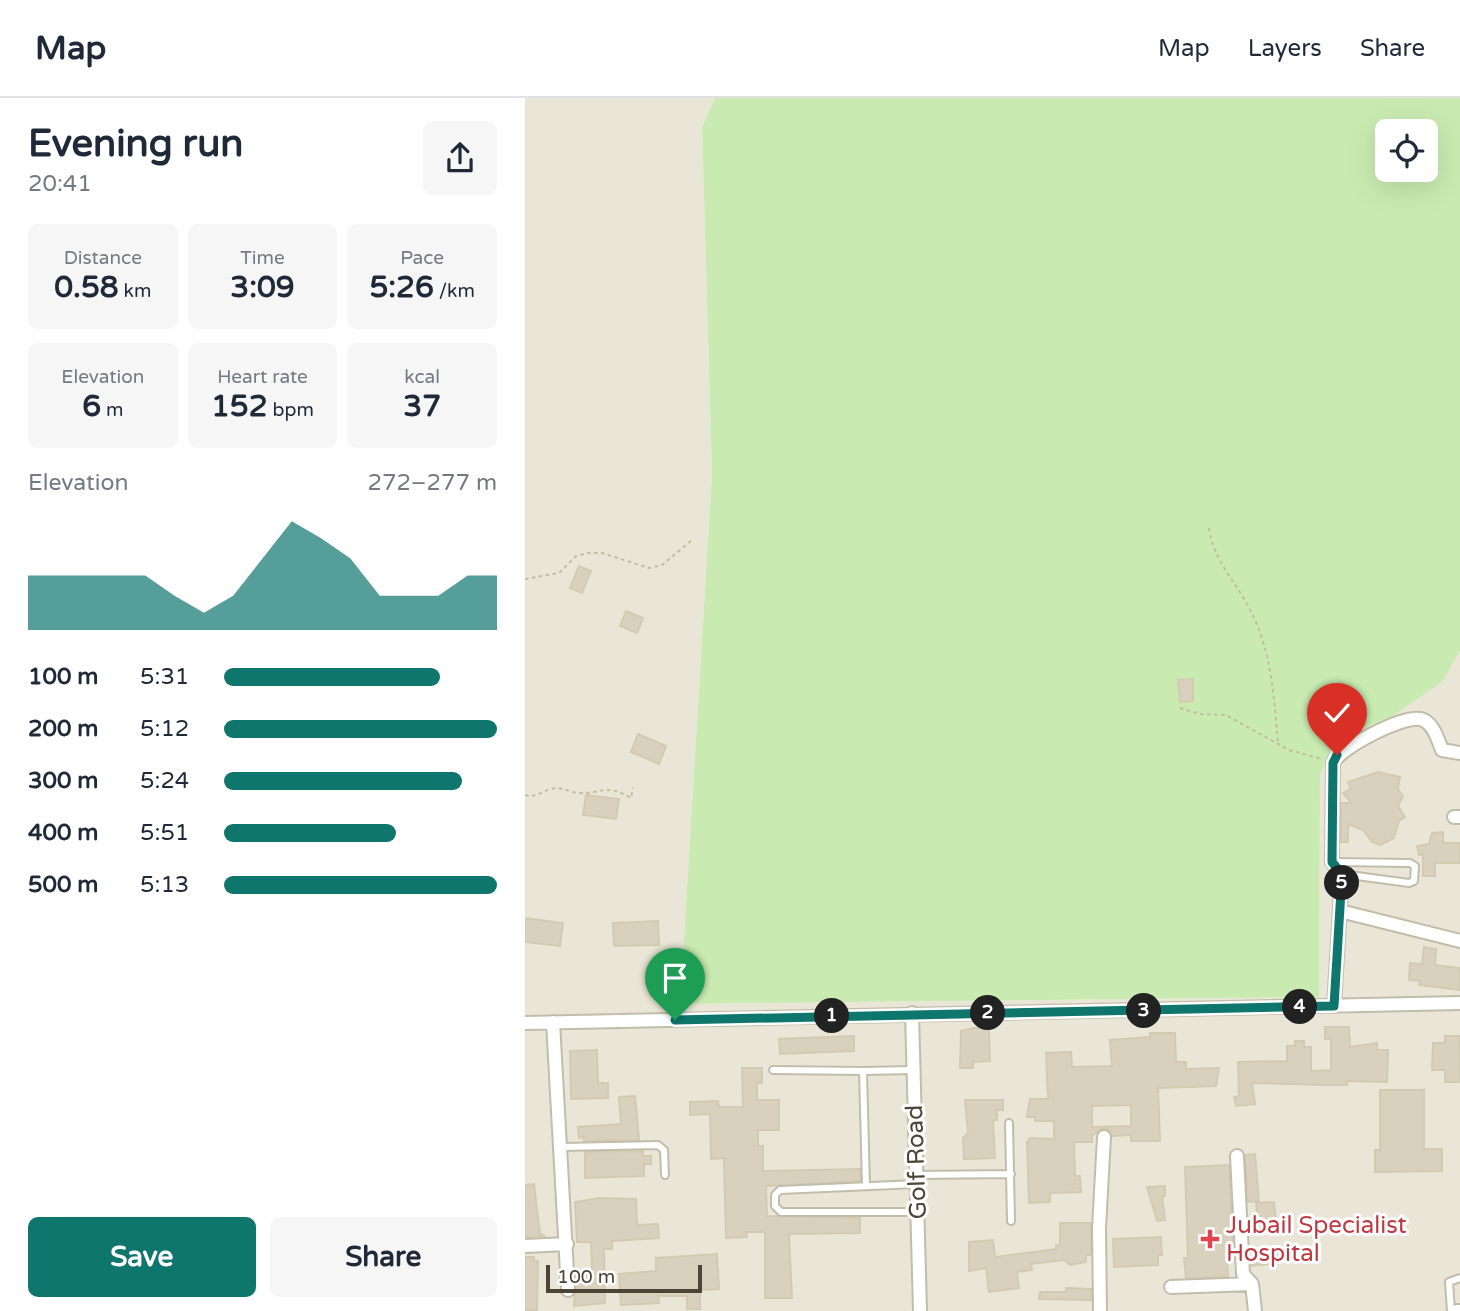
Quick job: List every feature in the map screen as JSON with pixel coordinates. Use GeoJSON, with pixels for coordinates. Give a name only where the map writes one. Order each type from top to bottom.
{"type":"FeatureCollection","features":[{"type":"Feature","properties":{"kind":"street"},"geometry":{"type":"LineString","coordinates":[[1334,1006],[1342,874],[1332,862],[1333,763],[1344,748],[1393,726],[1419,719],[1428,723],[1442,750],[1460,753]]}},
{"type":"Feature","properties":{"kind":"street"},"geometry":{"type":"LineString","coordinates":[[1340,911],[1460,941]]}},
{"type":"Feature","properties":{"kind":"street"},"geometry":{"type":"LineString","coordinates":[[525,1023],[1460,1003]]}},
{"type":"Feature","properties":{"kind":"street","name":"Golf Road"},"geometry":{"type":"LineString","coordinates":[[912,1013],[920,1311]]}},
{"type":"Feature","properties":{"kind":"street"},"geometry":{"type":"LineString","coordinates":[[554,1022],[568,1290]]}},
{"type":"Feature","properties":{"kind":"street"},"geometry":{"type":"LineString","coordinates":[[1100,1311],[1099,1228],[1104,1137]]}},
{"type":"Feature","properties":{"kind":"street"},"geometry":{"type":"LineString","coordinates":[[1237,1156],[1243,1274],[1252,1284],[1255,1311]]}},
{"type":"Feature","properties":{"kind":"street"},"geometry":{"type":"LineString","coordinates":[[525,1246],[566,1244]]}},
{"type":"Feature","properties":{"kind":"street"},"geometry":{"type":"LineString","coordinates":[[1171,1287],[1252,1284]]}},
{"type":"Feature","properties":{"kind":"lane"},"geometry":{"type":"LineString","coordinates":[[1332,862],[1410,863],[1415,866],[1414,881],[1409,883],[1342,874]]}},
{"type":"Feature","properties":{"kind":"lane"},"geometry":{"type":"LineString","coordinates":[[773,1070],[913,1070]]}},
{"type":"Feature","properties":{"kind":"lane"},"geometry":{"type":"LineString","coordinates":[[863,1071],[866,1186]]}},
{"type":"Feature","properties":{"kind":"lane"},"geometry":{"type":"LineString","coordinates":[[1009,1123],[1011,1221]]}},
{"type":"Feature","properties":{"kind":"lane"},"geometry":{"type":"LineString","coordinates":[[562,1147],[658,1145],[664,1150],[665,1175]]}},
{"type":"Feature","properties":{"kind":"lane"},"geometry":{"type":"LineString","coordinates":[[917,1212],[781,1212],[775,1206],[775,1195],[780,1190],[1011,1174]]}},
{"type":"Feature","properties":{"kind":"lane"},"geometry":{"type":"LineString","coordinates":[[1451,1311],[1449,1283],[1460,1279]]}},
{"type":"Feature","properties":{"kind":"path"},"geometry":{"type":"LineString","coordinates":[[1209,528],[1212,548],[1249,608],[1272,673],[1277,744]]}},
{"type":"Feature","properties":{"kind":"path"},"geometry":{"type":"LineString","coordinates":[[525,579],[559,573],[576,556],[588,552],[602,553],[649,568],[662,565],[693,539]]}},
{"type":"Feature","properties":{"kind":"path"},"geometry":{"type":"LineString","coordinates":[[1180,708],[1200,714],[1226,715],[1277,744],[1333,763]]}},
{"type":"Feature","properties":{"kind":"path"},"geometry":{"type":"LineString","coordinates":[[525,795],[542,794],[549,789],[565,788],[577,793],[615,789],[631,798],[633,788]]}},
{"type":"Feature","properties":{"kind":"shaded area"},"geometry":{"type":"Polygon","coordinates":[[[525,98],[715,98],[702,127],[712,474],[680,1004],[1319,997],[1320,775],[1337,736],[1387,720],[1443,681],[1460,651],[1460,1311],[525,1311],[525,98]]]}},
{"type":"Feature","properties":{"kind":"green space"},"geometry":{"type":"Polygon","coordinates":[[[715,98],[1460,98],[1460,651],[1443,681],[1387,720],[1337,736],[1320,775],[1319,997],[680,1004],[712,474],[702,127],[715,98]]]}},
{"type":"Feature","properties":{"kind":"building"},"geometry":{"type":"Polygon","coordinates":[[[579,566],[591,571],[582,593],[570,588],[579,566]]]}},
{"type":"Feature","properties":{"kind":"building"},"geometry":{"type":"Polygon","coordinates":[[[626,611],[643,618],[637,633],[620,626],[626,611]]]}},
{"type":"Feature","properties":{"kind":"building"},"geometry":{"type":"Polygon","coordinates":[[[1193,679],[1193,701],[1180,702],[1178,680],[1193,679]]]}},
{"type":"Feature","properties":{"kind":"building"},"geometry":{"type":"Polygon","coordinates":[[[638,734],[666,746],[659,764],[631,752],[638,734]]]}},
{"type":"Feature","properties":{"kind":"building"},"geometry":{"type":"Polygon","coordinates":[[[1378,772],[1400,777],[1398,789],[1403,796],[1398,806],[1405,817],[1399,821],[1394,838],[1380,845],[1372,842],[1363,830],[1348,824],[1348,842],[1341,842],[1341,803],[1351,803],[1343,793],[1351,789],[1348,782],[1378,772]]]}},
{"type":"Feature","properties":{"kind":"building"},"geometry":{"type":"Polygon","coordinates":[[[586,795],[619,799],[616,819],[583,815],[586,795]]]}},
{"type":"Feature","properties":{"kind":"building"},"geometry":{"type":"Polygon","coordinates":[[[1443,832],[1443,843],[1460,843],[1460,863],[1435,863],[1435,876],[1423,876],[1423,854],[1419,855],[1417,846],[1429,844],[1432,833],[1443,832]]]}},
{"type":"Feature","properties":{"kind":"building"},"geometry":{"type":"Polygon","coordinates":[[[525,918],[563,923],[560,946],[525,942],[525,918]]]}},
{"type":"Feature","properties":{"kind":"building"},"geometry":{"type":"Polygon","coordinates":[[[658,921],[659,945],[614,946],[613,923],[658,921]]]}},
{"type":"Feature","properties":{"kind":"building"},"geometry":{"type":"Polygon","coordinates":[[[1424,947],[1436,949],[1435,965],[1460,968],[1460,990],[1419,985],[1420,981],[1409,980],[1410,963],[1422,964],[1424,947]]]}},
{"type":"Feature","properties":{"kind":"building"},"geometry":{"type":"Polygon","coordinates":[[[1325,1027],[1349,1027],[1350,1047],[1377,1043],[1377,1050],[1388,1050],[1387,1082],[1347,1081],[1347,1085],[1252,1083],[1255,1104],[1236,1106],[1234,1097],[1239,1096],[1238,1062],[1287,1061],[1287,1046],[1295,1046],[1295,1041],[1304,1041],[1304,1047],[1311,1047],[1311,1071],[1331,1070],[1331,1039],[1325,1039],[1325,1027]]]}},
{"type":"Feature","properties":{"kind":"building"},"geometry":{"type":"Polygon","coordinates":[[[989,1028],[990,1061],[973,1062],[973,1068],[960,1068],[961,1031],[989,1028]]]}},
{"type":"Feature","properties":{"kind":"building"},"geometry":{"type":"Polygon","coordinates":[[[1150,1033],[1175,1033],[1176,1062],[1186,1062],[1186,1069],[1219,1068],[1216,1086],[1158,1088],[1160,1141],[1131,1141],[1131,1135],[1112,1136],[1108,1129],[1101,1129],[1092,1136],[1092,1142],[1074,1142],[1075,1176],[1080,1176],[1081,1192],[1050,1193],[1050,1202],[1029,1203],[1027,1142],[1030,1138],[1054,1139],[1054,1121],[1035,1121],[1035,1117],[1027,1117],[1030,1099],[1048,1099],[1046,1053],[1071,1052],[1072,1067],[1112,1066],[1110,1040],[1150,1037],[1150,1033]],[[1131,1105],[1092,1106],[1092,1127],[1131,1126],[1131,1105]]]}},
{"type":"Feature","properties":{"kind":"building"},"geometry":{"type":"Polygon","coordinates":[[[854,1036],[854,1051],[780,1054],[779,1039],[854,1036]]]}},
{"type":"Feature","properties":{"kind":"building"},"geometry":{"type":"Polygon","coordinates":[[[1445,1036],[1459,1036],[1460,1082],[1445,1082],[1445,1070],[1432,1070],[1433,1043],[1445,1043],[1445,1036]]]}},
{"type":"Feature","properties":{"kind":"building"},"geometry":{"type":"Polygon","coordinates":[[[597,1050],[598,1083],[608,1083],[608,1098],[571,1099],[570,1051],[597,1050]]]}},
{"type":"Feature","properties":{"kind":"building"},"geometry":{"type":"Polygon","coordinates":[[[742,1068],[762,1068],[762,1083],[757,1083],[757,1100],[779,1100],[779,1130],[758,1130],[758,1146],[763,1146],[763,1171],[860,1169],[860,1181],[766,1186],[767,1216],[860,1218],[860,1233],[789,1234],[792,1298],[765,1298],[765,1232],[746,1232],[747,1237],[726,1238],[724,1158],[711,1159],[710,1114],[690,1115],[690,1102],[718,1101],[719,1107],[743,1107],[742,1068]]]}},
{"type":"Feature","properties":{"kind":"building"},"geometry":{"type":"Polygon","coordinates":[[[1380,1090],[1424,1090],[1424,1149],[1442,1149],[1442,1171],[1375,1172],[1375,1150],[1380,1150],[1380,1090]]]}},
{"type":"Feature","properties":{"kind":"building"},"geometry":{"type":"Polygon","coordinates":[[[635,1096],[639,1140],[584,1141],[584,1137],[579,1138],[578,1127],[621,1124],[619,1097],[635,1096]]]}},
{"type":"Feature","properties":{"kind":"building"},"geometry":{"type":"Polygon","coordinates":[[[965,1100],[1003,1100],[1003,1110],[997,1110],[997,1120],[993,1120],[995,1158],[964,1159],[963,1138],[968,1133],[965,1100]]]}},
{"type":"Feature","properties":{"kind":"building"},"geometry":{"type":"Polygon","coordinates":[[[643,1151],[643,1156],[651,1156],[651,1164],[644,1164],[644,1176],[585,1178],[585,1152],[643,1151]]]}},
{"type":"Feature","properties":{"kind":"building"},"geometry":{"type":"Polygon","coordinates":[[[1255,1154],[1259,1201],[1248,1202],[1245,1155],[1255,1154]]]}},
{"type":"Feature","properties":{"kind":"building"},"geometry":{"type":"Polygon","coordinates":[[[1229,1165],[1233,1248],[1226,1248],[1228,1276],[1186,1278],[1184,1258],[1188,1258],[1185,1167],[1229,1165]]]}},
{"type":"Feature","properties":{"kind":"building"},"geometry":{"type":"Polygon","coordinates":[[[534,1184],[540,1234],[545,1236],[525,1237],[525,1185],[534,1184]]]}},
{"type":"Feature","properties":{"kind":"building"},"geometry":{"type":"Polygon","coordinates":[[[1165,1186],[1165,1196],[1162,1196],[1165,1220],[1157,1221],[1147,1187],[1165,1186]]]}},
{"type":"Feature","properties":{"kind":"building"},"geometry":{"type":"Polygon","coordinates":[[[599,1198],[636,1199],[637,1225],[658,1224],[659,1238],[612,1241],[612,1249],[604,1249],[605,1303],[574,1306],[576,1271],[592,1271],[591,1242],[577,1242],[575,1202],[599,1198]]]}},
{"type":"Feature","properties":{"kind":"building"},"geometry":{"type":"Polygon","coordinates":[[[1274,1202],[1276,1223],[1258,1225],[1256,1203],[1274,1202]]]}},
{"type":"Feature","properties":{"kind":"building"},"geometry":{"type":"Polygon","coordinates":[[[1060,1223],[1091,1223],[1091,1255],[1086,1255],[1086,1262],[1070,1265],[1064,1260],[1031,1264],[1032,1270],[1017,1272],[1019,1288],[989,1292],[986,1268],[969,1271],[969,1242],[993,1240],[995,1257],[1056,1249],[1056,1245],[1060,1245],[1060,1223]]]}},
{"type":"Feature","properties":{"kind":"building"},"geometry":{"type":"Polygon","coordinates":[[[1161,1237],[1162,1255],[1158,1255],[1158,1265],[1114,1267],[1113,1239],[1161,1237]]]}},
{"type":"Feature","properties":{"kind":"building"},"geometry":{"type":"Polygon","coordinates":[[[1277,1253],[1278,1263],[1252,1266],[1251,1257],[1277,1253]]]}},
{"type":"Feature","properties":{"kind":"building"},"geometry":{"type":"Polygon","coordinates":[[[717,1254],[719,1289],[700,1290],[700,1309],[687,1309],[687,1296],[658,1296],[659,1303],[621,1305],[619,1274],[656,1271],[656,1258],[717,1254]]]}},
{"type":"Feature","properties":{"kind":"building"},"geometry":{"type":"Polygon","coordinates":[[[525,1257],[534,1257],[534,1261],[538,1261],[537,1310],[525,1310],[525,1257]]]}},
{"type":"Feature","properties":{"kind":"building"},"geometry":{"type":"Polygon","coordinates":[[[1066,1288],[1091,1289],[1091,1300],[1039,1299],[1040,1292],[1066,1292],[1066,1288]]]}},
{"type":"Feature","properties":{"kind":"place","name":"Jubail Specialist Hospital"},"geometry":{"type":"Point","coordinates":[1210,1239]}},
{"type":"Feature","properties":{"kind":"route"},"geometry":{"type":"LineString","coordinates":[[675,1020],[1334,1006],[1342,874],[1332,862],[1333,763],[1337,755]]}}]}
